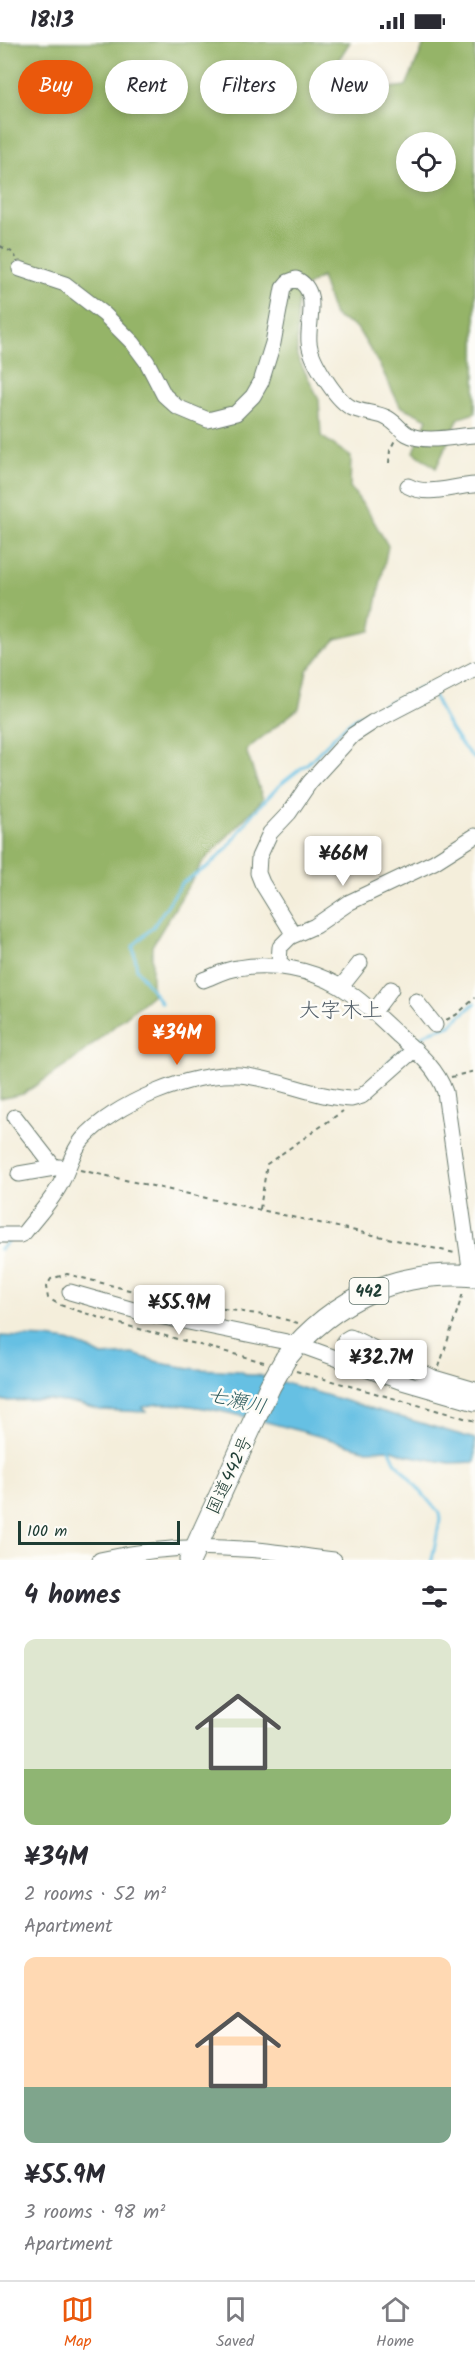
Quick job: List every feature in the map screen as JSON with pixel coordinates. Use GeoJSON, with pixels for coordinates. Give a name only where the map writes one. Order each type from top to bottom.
{"type":"FeatureCollection","features":[{"type":"Feature","properties":{"kind":"highway","name":"国道442号"},"geometry":{"type":"LineString","coordinates":[[196,1548],[270,1386],[290,1352],[330,1314],[356,1298],[385,1285],[416,1277],[471,1274]]}},
{"type":"Feature","properties":{"kind":"street"},"geometry":{"type":"LineString","coordinates":[[20,269],[65,284],[104,314],[133,343],[147,362],[164,395],[177,408],[208,420],[236,413],[253,396],[261,382],[273,343],[283,288],[288,282],[297,279],[304,283],[309,292],[311,306],[309,343],[314,361],[346,404],[352,408],[386,417],[404,432],[418,438],[475,435]]}},
{"type":"Feature","properties":{"kind":"street"},"geometry":{"type":"LineString","coordinates":[[408,486],[417,490],[430,491],[475,485]]}},
{"type":"Feature","properties":{"kind":"street"},"geometry":{"type":"LineString","coordinates":[[294,934],[258,873],[259,857],[270,833],[290,813],[310,782],[353,735],[373,722],[475,669]]}},
{"type":"Feature","properties":{"kind":"street"},"geometry":{"type":"LineString","coordinates":[[285,967],[279,960],[279,948],[294,934],[315,926],[350,902],[434,862],[475,836]]}},
{"type":"Feature","properties":{"kind":"street"},"geometry":{"type":"LineString","coordinates":[[341,987],[360,963]]}},
{"type":"Feature","properties":{"kind":"street"},"geometry":{"type":"LineString","coordinates":[[203,980],[240,967],[285,967],[341,987],[414,1049],[440,1081],[444,1092],[471,1274]]}},
{"type":"Feature","properties":{"kind":"street"},"geometry":{"type":"LineString","coordinates":[[373,1013],[391,989]]}},
{"type":"Feature","properties":{"kind":"street"},"geometry":{"type":"LineString","coordinates":[[416,1001],[435,1025]]}},
{"type":"Feature","properties":{"kind":"street"},"geometry":{"type":"LineString","coordinates":[[19,1174],[61,1167],[80,1142],[112,1115],[168,1087],[195,1078],[239,1075],[351,1099],[362,1096],[414,1049]]}},
{"type":"Feature","properties":{"kind":"street"},"geometry":{"type":"LineString","coordinates":[[0,1235],[24,1233],[62,1183],[61,1167],[15,1117]]}},
{"type":"Feature","properties":{"kind":"street"},"geometry":{"type":"LineString","coordinates":[[70,1292],[475,1403]]}},
{"type":"Feature","properties":{"kind":"street"},"geometry":{"type":"LineString","coordinates":[[408,1384],[401,1375],[347,1342],[347,1338],[357,1340],[435,1379],[475,1390]]}},
{"type":"Feature","properties":{"kind":"street"},"geometry":{"type":"LineString","coordinates":[[100,1560],[146,1551],[196,1548],[243,1548],[309,1559],[334,1560]]}},
{"type":"Feature","properties":{"kind":"path"},"geometry":{"type":"LineString","coordinates":[[0,246],[14,253],[20,269]]}},
{"type":"Feature","properties":{"kind":"path"},"geometry":{"type":"LineString","coordinates":[[389,463],[396,424]]}},
{"type":"Feature","properties":{"kind":"path"},"geometry":{"type":"LineString","coordinates":[[440,1081],[475,1071]]}},
{"type":"Feature","properties":{"kind":"path"},"geometry":{"type":"LineString","coordinates":[[260,1210],[266,1170],[272,1159],[362,1096]]}},
{"type":"Feature","properties":{"kind":"path"},"geometry":{"type":"LineString","coordinates":[[61,1167],[260,1210],[471,1274],[435,1379]]}},
{"type":"Feature","properties":{"kind":"path"},"geometry":{"type":"LineString","coordinates":[[290,1352],[276,1317],[172,1301],[67,1274],[47,1282],[46,1293],[52,1302],[113,1322],[290,1352],[475,1421]]}},
{"type":"Feature","properties":{"kind":"green space"},"geometry":{"type":"Polygon","coordinates":[[[0,42],[350,42],[339,60],[309,60],[309,114],[389,114],[389,88],[406,86],[425,42],[475,42],[475,413],[459,418],[436,468],[414,452],[427,419],[400,406],[379,364],[357,328],[334,316],[321,277],[300,291],[297,311],[297,356],[319,399],[321,436],[351,457],[350,487],[369,513],[388,546],[371,631],[336,639],[307,670],[299,708],[246,750],[263,799],[202,863],[152,946],[152,995],[70,1063],[23,1094],[0,1099],[0,42]]]}},
{"type":"Feature","properties":{"kind":"water","name":"七瀬川"},"geometry":{"type":"Polygon","coordinates":[[[0,1336],[68,1341],[102,1356],[133,1354],[165,1364],[196,1369],[240,1371],[248,1375],[258,1375],[475,1439],[475,1462],[450,1463],[406,1455],[390,1449],[367,1450],[252,1418],[185,1405],[159,1404],[142,1408],[146,1412],[100,1410],[79,1404],[48,1400],[0,1401],[0,1336]]]}},
{"type":"Feature","properties":{"kind":"waterway"},"geometry":{"type":"LineString","coordinates":[[161,1003],[137,969],[133,946],[153,927],[182,883],[209,866],[227,848],[253,813],[281,784],[308,763],[344,727],[357,717],[424,687]]}},
{"type":"Feature","properties":{"kind":"waterway"},"geometry":{"type":"LineString","coordinates":[[434,695],[451,729],[475,759]]}},
{"type":"Feature","properties":{"kind":"waterway"},"geometry":{"type":"LineString","coordinates":[[414,1041],[431,1031],[450,1025],[475,1003]]}},
{"type":"Feature","properties":{"kind":"waterway"},"geometry":{"type":"LineString","coordinates":[[389,1062],[404,1049]]}},
{"type":"Feature","properties":{"kind":"waterway"},"geometry":{"type":"LineString","coordinates":[[0,1249],[9,1240]]}},
{"type":"Feature","properties":{"kind":"waterway"},"geometry":{"type":"LineString","coordinates":[[388,1445],[395,1461],[439,1513],[440,1520],[432,1560]]}},
{"type":"Feature","properties":{"kind":"district","name":"大字木上"},"geometry":{"type":"Point","coordinates":[341,1010]}}]}
